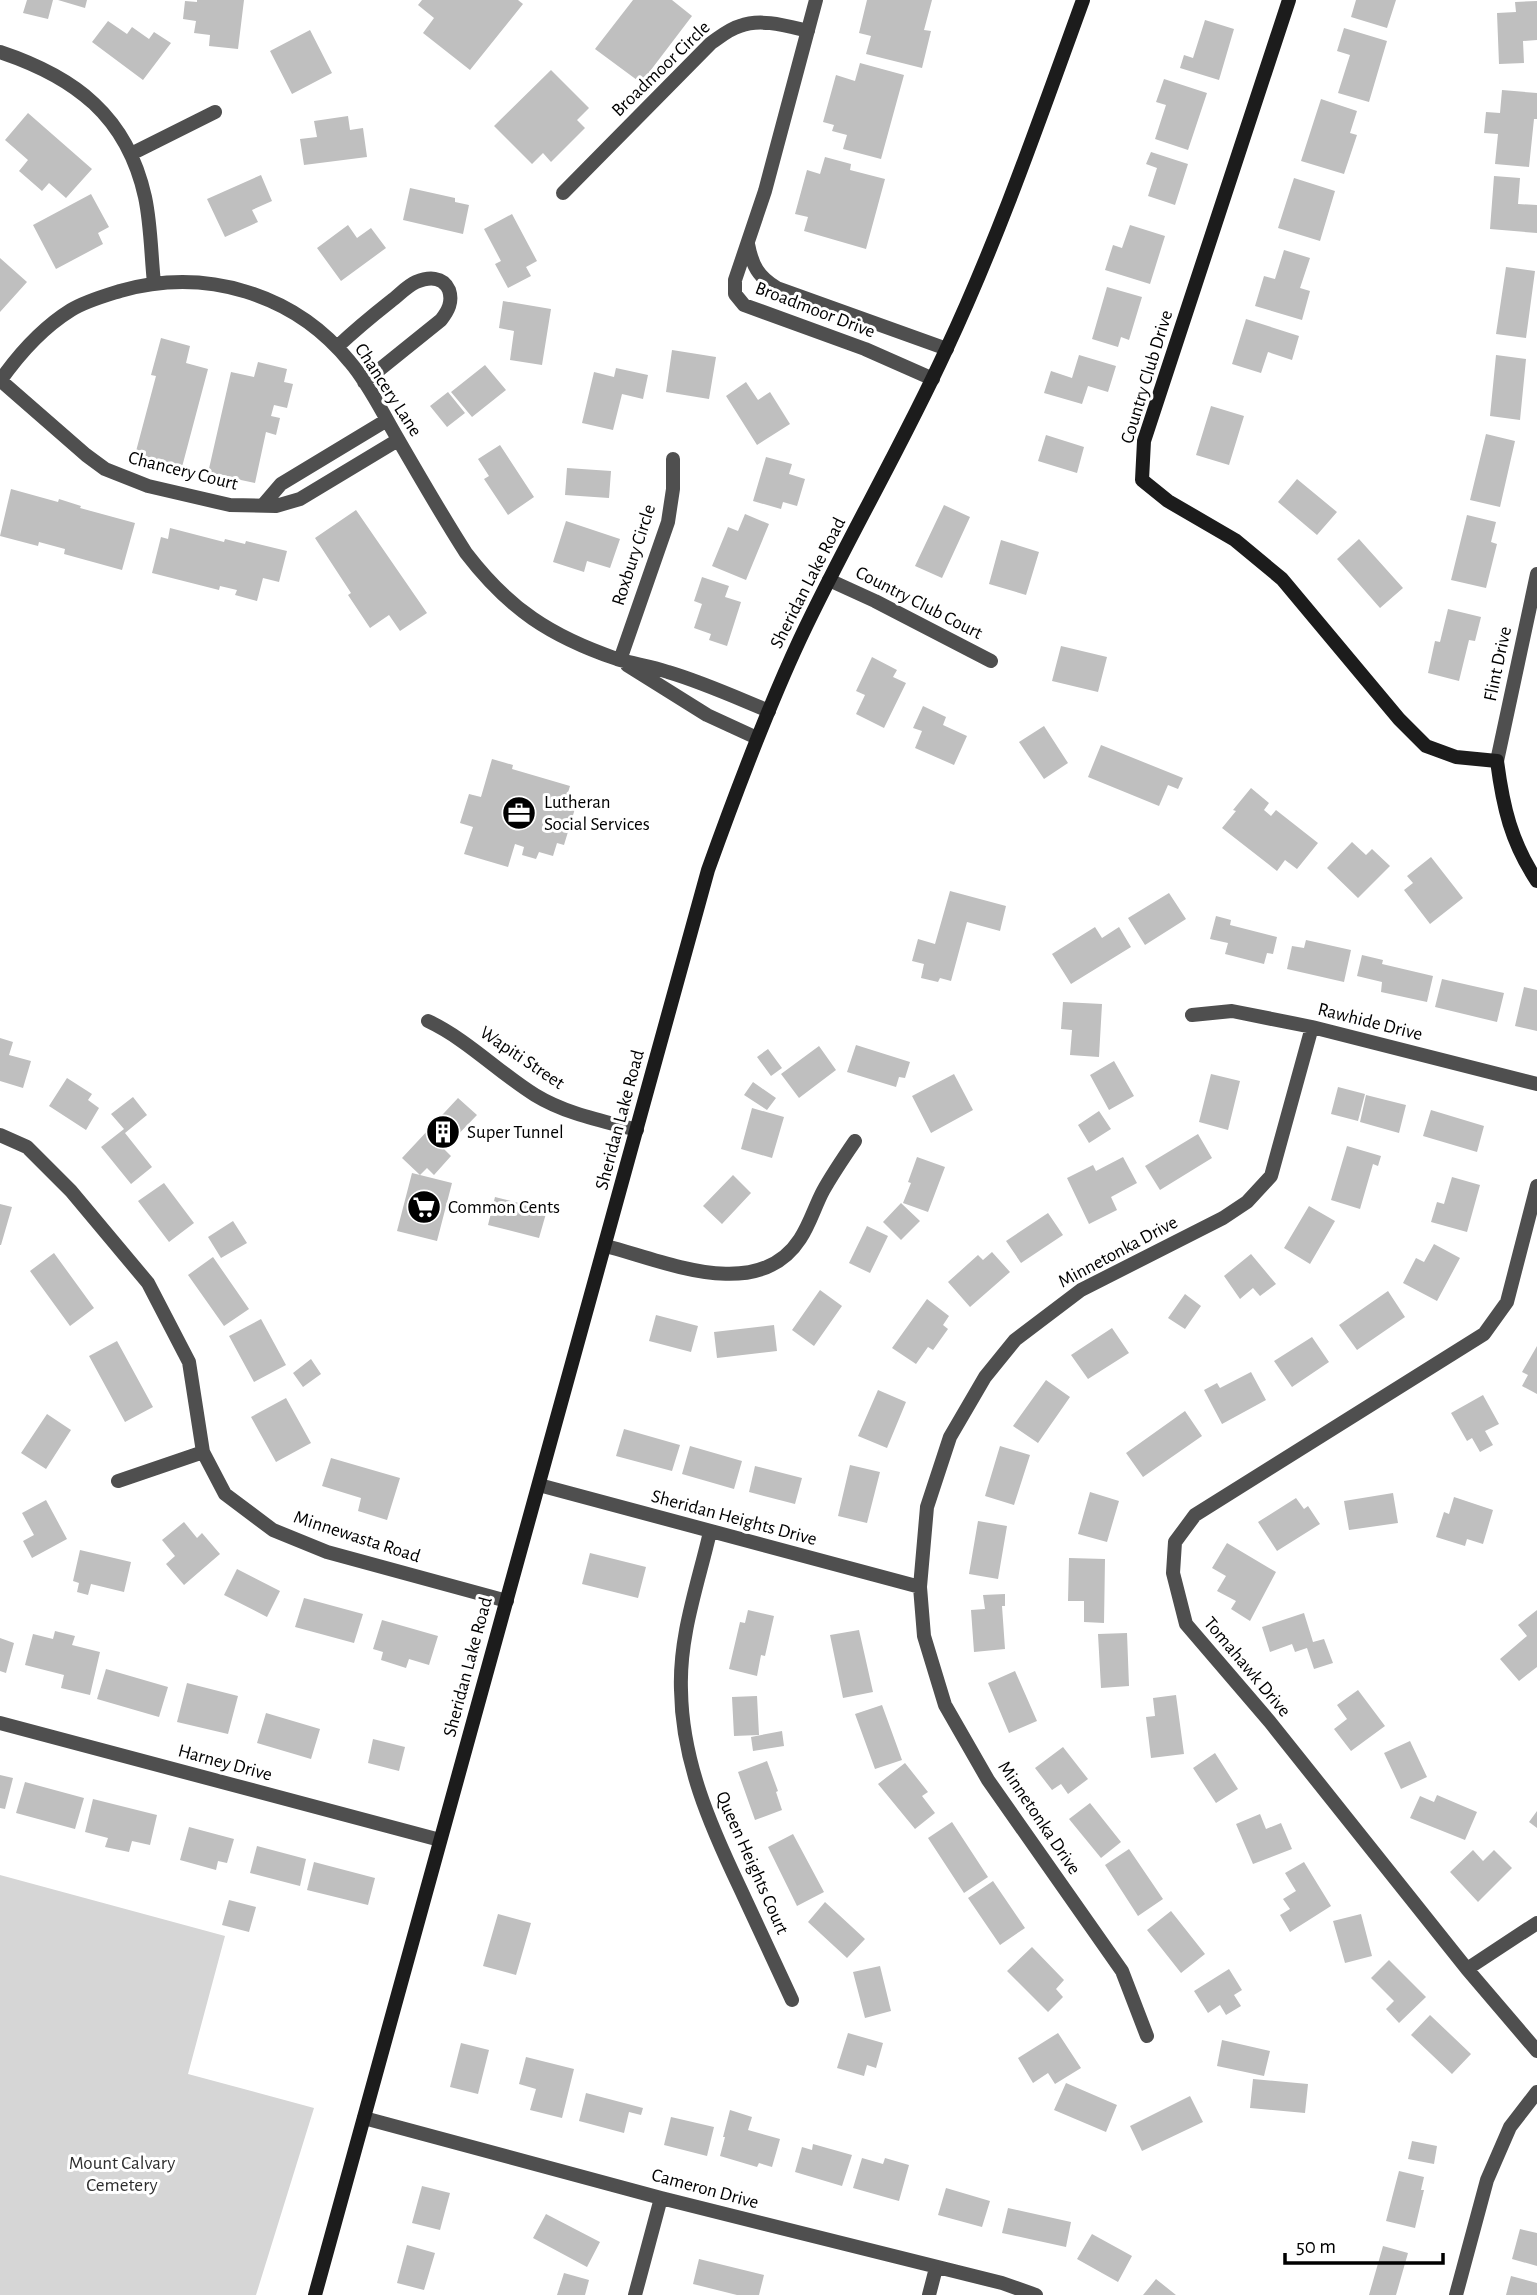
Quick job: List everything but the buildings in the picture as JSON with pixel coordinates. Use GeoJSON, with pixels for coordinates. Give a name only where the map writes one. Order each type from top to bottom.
{"type":"FeatureCollection","features":[{"type":"Feature","properties":{"kind":"main road","name":"Sheridan Lake Road"},"geometry":{"type":"LineString","coordinates":[[315,2295],[708,870],[769,710],[829,580],[947,349],[1012,195],[1083,0]]}},
{"type":"Feature","properties":{"kind":"main road","name":"Country Club Drive"},"geometry":{"type":"LineString","coordinates":[[1289,0],[1144,440],[1142,480],[1168,501],[1235,540],[1282,579],[1399,719],[1426,746],[1456,757],[1497,761]]}},
{"type":"Feature","properties":{"kind":"main road"},"geometry":{"type":"LineString","coordinates":[[1497,761],[1501,797],[1519,853],[1537,881]]}},
{"type":"Feature","properties":{"kind":"street","name":"Broadmoor Drive"},"geometry":{"type":"LineString","coordinates":[[816,0],[765,191],[739,265],[735,294],[744,305],[865,349],[933,379]]}},
{"type":"Feature","properties":{"kind":"street","name":"Broadmoor Circle"},"geometry":{"type":"LineString","coordinates":[[563,193],[711,43],[729,31],[743,24],[759,23],[808,31]]}},
{"type":"Feature","properties":{"kind":"street"},"geometry":{"type":"LineString","coordinates":[[0,52],[49,71],[87,95],[104,112],[131,154],[145,197],[154,283]]}},
{"type":"Feature","properties":{"kind":"street"},"geometry":{"type":"LineString","coordinates":[[131,154],[215,112]]}},
{"type":"Feature","properties":{"kind":"street","name":"Broadmoor Drive"},"geometry":{"type":"LineString","coordinates":[[748,244],[756,271],[765,281],[777,288],[947,349]]}},
{"type":"Feature","properties":{"kind":"street"},"geometry":{"type":"LineString","coordinates":[[337,347],[413,283],[433,278],[443,282],[449,289],[451,301],[441,320],[364,382]]}},
{"type":"Feature","properties":{"kind":"street","name":"Chancery Lane"},"geometry":{"type":"LineString","coordinates":[[0,380],[33,341],[72,309],[110,294],[154,283],[198,283],[225,285],[259,295],[293,311],[315,326],[351,363],[466,553],[506,599],[554,632],[620,660],[671,673],[769,710]]}},
{"type":"Feature","properties":{"kind":"street","name":"Chancery Court"},"geometry":{"type":"LineString","coordinates":[[0,380],[86,455],[123,478],[230,505],[276,506],[300,499],[398,440]]}},
{"type":"Feature","properties":{"kind":"street"},"geometry":{"type":"LineString","coordinates":[[263,505],[281,484],[387,420]]}},
{"type":"Feature","properties":{"kind":"street","name":"Roxbury Circle"},"geometry":{"type":"LineString","coordinates":[[620,660],[668,522],[672,506],[673,459]]}},
{"type":"Feature","properties":{"kind":"street","name":"Flint Drive"},"geometry":{"type":"LineString","coordinates":[[1497,761],[1537,574]]}},
{"type":"Feature","properties":{"kind":"street","name":"Country Club Court"},"geometry":{"type":"LineString","coordinates":[[829,580],[991,661]]}},
{"type":"Feature","properties":{"kind":"street","name":"Chancery Lane"},"geometry":{"type":"LineString","coordinates":[[620,660],[707,715],[757,738]]}},
{"type":"Feature","properties":{"kind":"street","name":"Rawhide Drive"},"geometry":{"type":"LineString","coordinates":[[1192,1015],[1232,1011],[1312,1027],[1537,1084]]}},
{"type":"Feature","properties":{"kind":"street","name":"Wapiti Street"},"geometry":{"type":"LineString","coordinates":[[428,1021],[457,1036],[536,1096],[590,1118],[637,1130]]}},
{"type":"Feature","properties":{"kind":"street","name":"Minnetonka Drive"},"geometry":{"type":"LineString","coordinates":[[1147,2036],[1122,1971],[988,1780],[945,1704],[925,1636],[920,1587],[927,1507],[950,1437],[985,1377],[1014,1340],[1081,1290],[1223,1218],[1247,1202],[1271,1176],[1312,1027]]}},
{"type":"Feature","properties":{"kind":"street","name":"Minnewasta Road"},"geometry":{"type":"LineString","coordinates":[[0,1135],[27,1147],[71,1191],[148,1283],[189,1362],[203,1452],[225,1494],[273,1530],[327,1552],[506,1601]]}},
{"type":"Feature","properties":{"kind":"street"},"geometry":{"type":"LineString","coordinates":[[606,1246],[717,1274],[737,1275],[760,1269],[781,1259],[796,1245],[824,1190],[855,1141]]}},
{"type":"Feature","properties":{"kind":"street","name":"Tomahawk Drive"},"geometry":{"type":"LineString","coordinates":[[1537,1185],[1507,1302],[1484,1334],[1195,1516],[1175,1542],[1173,1573],[1186,1624],[1270,1722],[1467,1969],[1537,2050]]}},
{"type":"Feature","properties":{"kind":"street"},"geometry":{"type":"LineString","coordinates":[[118,1481],[203,1452]]}},
{"type":"Feature","properties":{"kind":"street","name":"Sheridan Heights Drive"},"geometry":{"type":"LineString","coordinates":[[539,1485],[920,1587]]}},
{"type":"Feature","properties":{"kind":"street","name":"Queen Heights Court"},"geometry":{"type":"LineString","coordinates":[[710,1532],[684,1641],[681,1689],[686,1740],[702,1801],[714,1833],[792,2000]]}},
{"type":"Feature","properties":{"kind":"street","name":"Harney Drive"},"geometry":{"type":"LineString","coordinates":[[0,1723],[440,1840]]}},
{"type":"Feature","properties":{"kind":"street"},"geometry":{"type":"LineString","coordinates":[[1467,1969],[1537,1923]]}},
{"type":"Feature","properties":{"kind":"street"},"geometry":{"type":"LineString","coordinates":[[1456,2295],[1487,2180],[1510,2127],[1537,2092]]}},
{"type":"Feature","properties":{"kind":"street","name":"Cameron Drive"},"geometry":{"type":"LineString","coordinates":[[365,2118],[661,2198],[936,2269],[1002,2283],[1036,2295]]}},
{"type":"Feature","properties":{"kind":"street"},"geometry":{"type":"LineString","coordinates":[[635,2295],[661,2198]]}},
{"type":"Feature","properties":{"kind":"street"},"geometry":{"type":"LineString","coordinates":[[929,2295],[936,2269]]}},
{"type":"Feature","properties":{"kind":"green space","name":"Mount Calvary Cemetery"},"geometry":{"type":"Polygon","coordinates":[[[0,1875],[225,1936],[188,2074],[314,2108],[256,2295],[0,2295],[0,1875]]]}},
{"type":"Feature","properties":{"kind":"place","name":"Lutheran Social Services"},"geometry":{"type":"Point","coordinates":[519,813]}},
{"type":"Feature","properties":{"kind":"place","name":"Super Tunnel"},"geometry":{"type":"Point","coordinates":[443,1132]}},
{"type":"Feature","properties":{"kind":"place","name":"Common Cents"},"geometry":{"type":"Point","coordinates":[424,1207]}}]}
